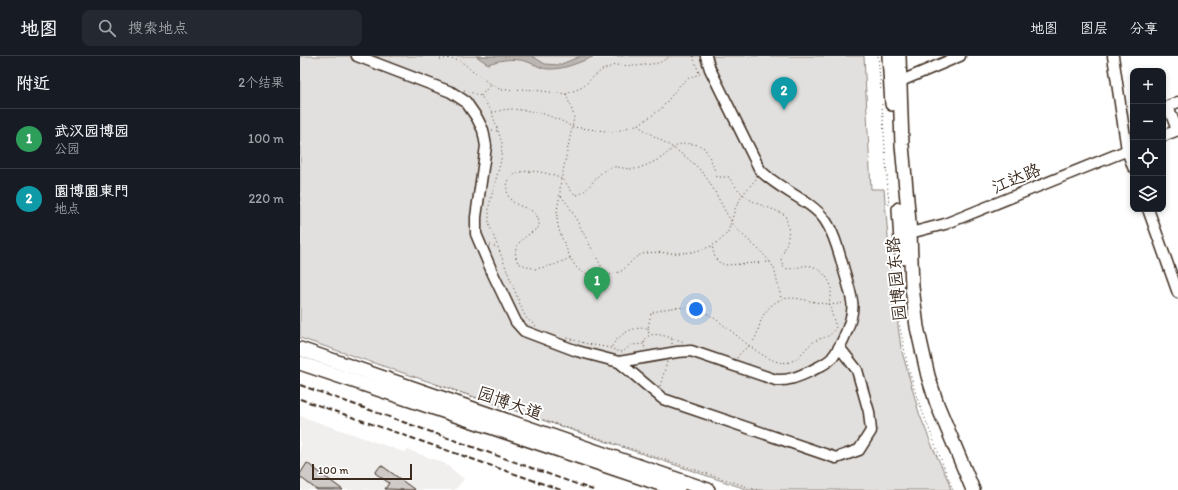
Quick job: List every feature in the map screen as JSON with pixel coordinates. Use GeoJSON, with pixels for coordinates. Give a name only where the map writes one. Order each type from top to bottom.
{"type":"FeatureCollection","features":[{"type":"Feature","properties":{"kind":"main road","name":"园博园东路"},"geometry":{"type":"LineString","coordinates":[[889,56],[896,84],[917,327],[928,376],[945,426],[973,490]]}},
{"type":"Feature","properties":{"kind":"main road","name":"园博园东路"},"geometry":{"type":"LineString","coordinates":[[899,56],[896,84],[904,280],[911,342],[919,375],[935,422],[959,473],[963,490]]}},
{"type":"Feature","properties":{"kind":"main road","name":"园博大道"},"geometry":{"type":"LineString","coordinates":[[300,349],[708,490]]}},
{"type":"Feature","properties":{"kind":"main road","name":"园博大道"},"geometry":{"type":"LineString","coordinates":[[300,363],[678,490]]}},
{"type":"Feature","properties":{"kind":"street"},"geometry":{"type":"LineString","coordinates":[[357,56],[451,92],[466,102],[477,118],[483,130],[486,146],[476,217],[476,234],[516,322],[524,330],[532,335],[578,351],[619,362],[691,351],[776,380],[796,378],[823,365],[831,358],[839,347],[852,314],[852,302],[834,238],[826,220],[810,206],[768,178],[760,170],[710,69],[706,56]]}},
{"type":"Feature","properties":{"kind":"street"},"geometry":{"type":"LineString","coordinates":[[896,84],[960,56]]}},
{"type":"Feature","properties":{"kind":"street"},"geometry":{"type":"LineString","coordinates":[[1113,56],[1130,149]]}},
{"type":"Feature","properties":{"kind":"street"},"geometry":{"type":"LineString","coordinates":[[1166,135],[1178,130],[1168,106],[1178,102]]}},
{"type":"Feature","properties":{"kind":"street","name":"江达路"},"geometry":{"type":"LineString","coordinates":[[910,233],[945,224],[1130,149]]}},
{"type":"Feature","properties":{"kind":"street"},"geometry":{"type":"LineString","coordinates":[[1149,212],[1178,293]]}},
{"type":"Feature","properties":{"kind":"street"},"geometry":{"type":"LineString","coordinates":[[619,362],[663,400],[836,458],[859,450],[871,431],[869,412],[857,370],[839,347]]}},
{"type":"Feature","properties":{"kind":"path"},"geometry":{"type":"LineString","coordinates":[[440,58],[460,60],[491,85],[502,90],[525,89],[566,94],[583,87],[602,70],[608,67],[615,65],[637,66],[659,63],[671,56]]}},
{"type":"Feature","properties":{"kind":"path"},"geometry":{"type":"LineString","coordinates":[[693,56],[699,74]]}},
{"type":"Feature","properties":{"kind":"path"},"geometry":{"type":"LineString","coordinates":[[540,328],[527,319],[523,312],[489,224],[488,206],[501,160],[502,143],[492,112],[512,108],[544,114],[572,127],[614,132],[639,124],[661,109],[680,85],[710,69]]}},
{"type":"Feature","properties":{"kind":"path"},"geometry":{"type":"LineString","coordinates":[[481,96],[491,85]]}},
{"type":"Feature","properties":{"kind":"path"},"geometry":{"type":"LineString","coordinates":[[566,94],[574,118],[560,186],[561,196],[557,209],[557,220],[560,234],[570,258],[577,268],[583,272],[592,275],[607,275],[620,272],[638,255],[649,253],[680,253],[697,251],[712,246],[722,239],[728,232],[735,209],[743,194],[757,178],[754,175]]}},
{"type":"Feature","properties":{"kind":"path"},"geometry":{"type":"LineString","coordinates":[[639,124],[641,128],[686,156],[705,176],[737,229],[764,254],[774,268],[782,298]]}},
{"type":"Feature","properties":{"kind":"path"},"geometry":{"type":"LineString","coordinates":[[570,258],[554,265],[535,268],[518,263],[515,256],[516,248],[523,239],[539,227],[539,219],[535,212],[514,203],[508,195],[506,187],[510,178],[519,172],[528,170],[540,172],[562,179],[573,193],[578,195],[586,192],[602,172],[609,167],[632,170],[648,165],[661,158],[680,144],[701,146],[705,150],[718,177],[729,177],[735,187],[743,194],[759,204],[775,209],[785,215],[789,227],[789,239],[781,260],[784,268],[791,270],[811,266],[819,269],[826,277],[831,287],[829,304],[836,327],[832,334],[812,343],[798,357],[790,362],[780,363],[749,346],[711,316],[699,310],[683,307],[668,308],[651,313],[648,328],[649,335]]}},
{"type":"Feature","properties":{"kind":"path"},"geometry":{"type":"LineString","coordinates":[[561,196],[569,206],[607,275]]}},
{"type":"Feature","properties":{"kind":"path"},"geometry":{"type":"LineString","coordinates":[[712,246],[716,260],[726,265],[770,262]]}},
{"type":"Feature","properties":{"kind":"path"},"geometry":{"type":"LineString","coordinates":[[736,359],[739,354],[754,341],[763,317],[770,306],[782,298],[799,298],[829,304],[852,302]]}},
{"type":"Feature","properties":{"kind":"path"},"geometry":{"type":"LineString","coordinates":[[611,348],[621,336],[630,330],[648,328]]}},
{"type":"Feature","properties":{"kind":"path"},"geometry":{"type":"LineString","coordinates":[[645,352],[644,344],[649,335],[656,334],[687,343]]}},
{"type":"Feature","properties":{"kind":"path"},"geometry":{"type":"LineString","coordinates":[[565,337],[588,344],[611,348],[617,352],[623,352],[631,345],[644,344]]}},
{"type":"Feature","properties":{"kind":"path"},"geometry":{"type":"LineString","coordinates":[[656,393],[662,382],[671,353],[672,338]]}},
{"type":"Feature","properties":{"kind":"path"},"geometry":{"type":"LineString","coordinates":[[438,385],[757,490]]}},
{"type":"Feature","properties":{"kind":"shaded area"},"geometry":{"type":"Polygon","coordinates":[[[300,56],[864,56],[871,189],[884,189],[891,273],[901,348],[919,413],[951,490],[749,490],[300,338],[300,56]]]}},
{"type":"Feature","properties":{"kind":"shaded area"},"geometry":{"type":"Polygon","coordinates":[[[476,56],[532,56],[545,64],[559,65],[581,56],[595,56],[566,67],[548,69],[522,60],[505,60],[488,64],[476,56]]]}},
{"type":"Feature","properties":{"kind":"shaded area"},"geometry":{"type":"Polygon","coordinates":[[[300,416],[404,452],[408,450],[444,463],[464,479],[455,490],[300,490],[300,416]]]}},
{"type":"Feature","properties":{"kind":"building"},"geometry":{"type":"Polygon","coordinates":[[[307,463],[343,490],[317,490],[300,477],[300,474],[307,463]]]}},
{"type":"Feature","properties":{"kind":"building"},"geometry":{"type":"Polygon","coordinates":[[[381,465],[415,490],[385,489],[389,483],[375,473],[381,465]]]}},
{"type":"Feature","properties":{"kind":"railway"},"geometry":{"type":"LineString","coordinates":[[300,385],[593,490]]}},
{"type":"Feature","properties":{"kind":"railway"},"geometry":{"type":"LineString","coordinates":[[300,399],[561,490]]}},
{"type":"Feature","properties":{"kind":"place","name":"園博園東門"},"geometry":{"type":"Point","coordinates":[784,110]}},
{"type":"Feature","properties":{"kind":"place","name":"武汉园博园"},"geometry":{"type":"Point","coordinates":[597,300]}}]}
